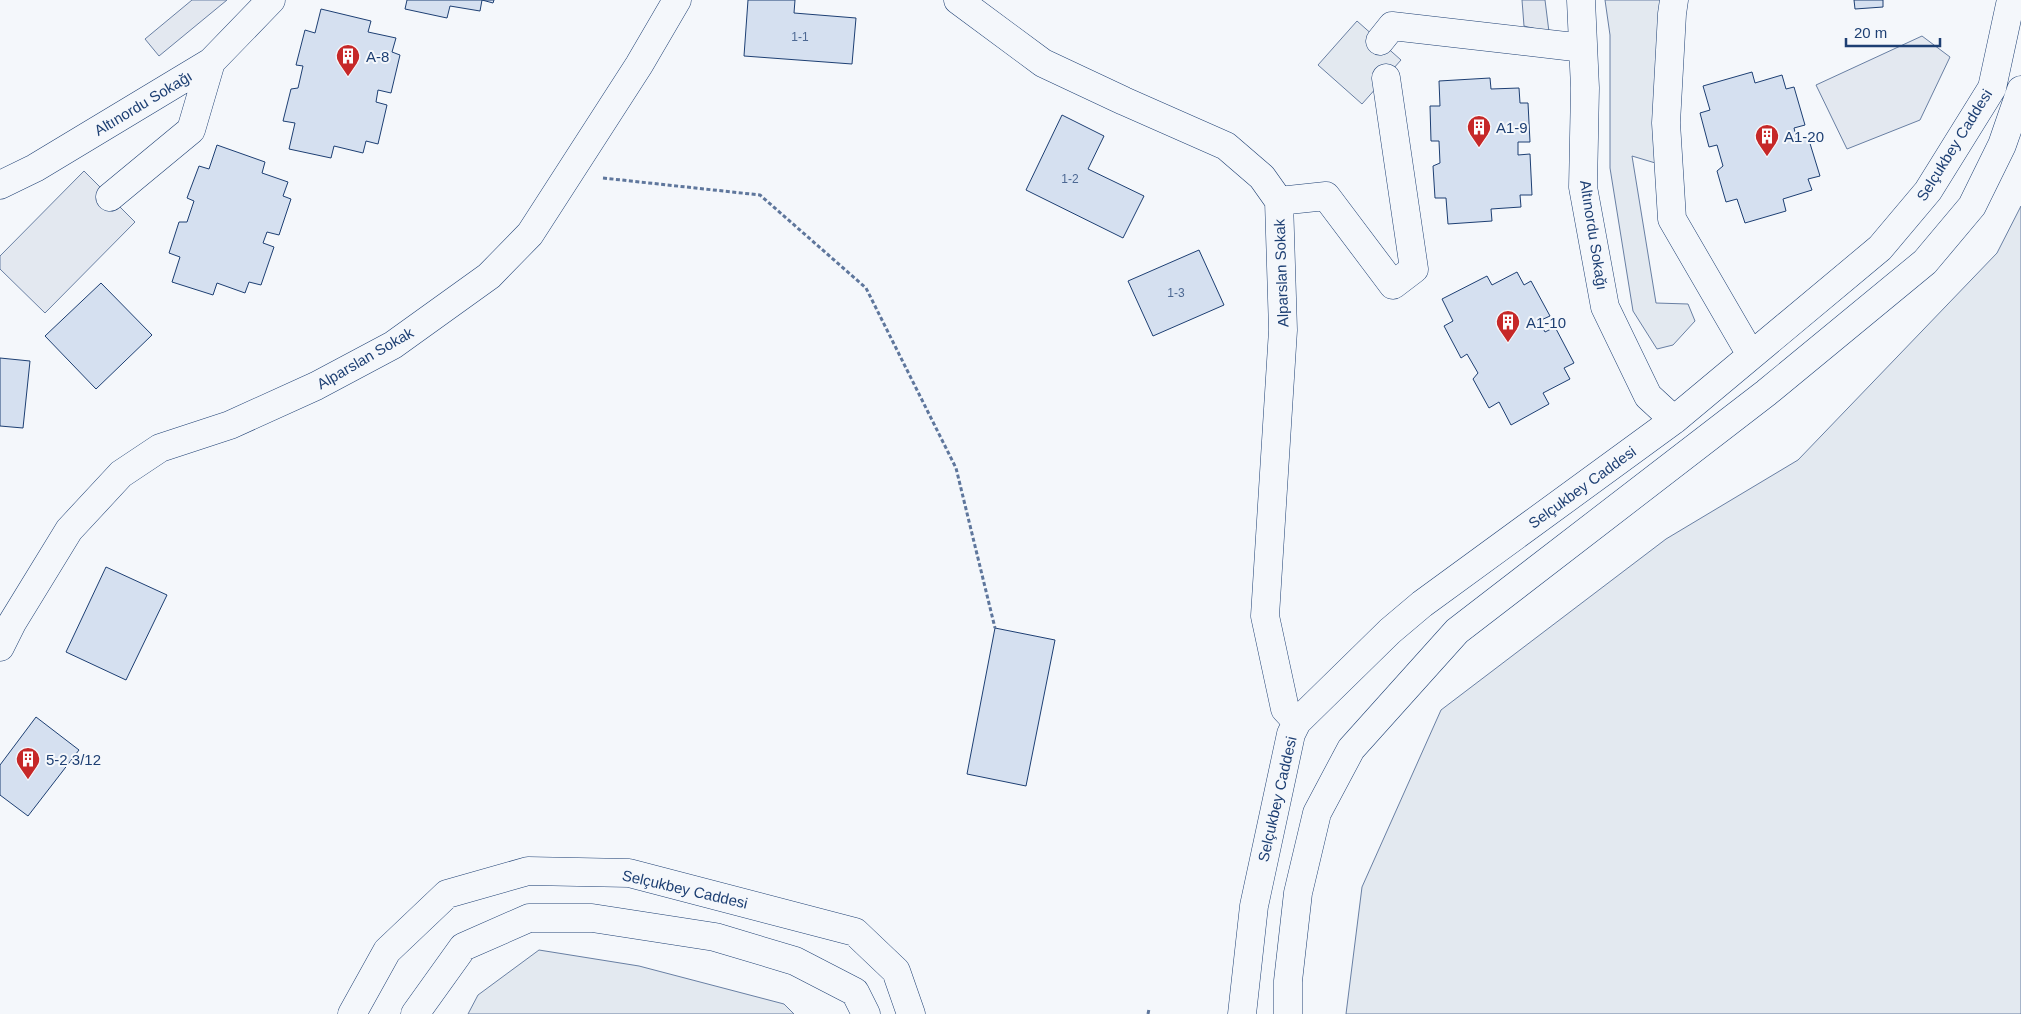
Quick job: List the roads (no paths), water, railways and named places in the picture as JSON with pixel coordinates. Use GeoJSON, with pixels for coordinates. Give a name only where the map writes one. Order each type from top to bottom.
{"type":"FeatureCollection","features":[{"type":"Feature","properties":{"kind":"street","name":"Altınordu Sokağı"},"geometry":{"type":"LineString","coordinates":[[0,185],[35,168],[211,62],[271,0]]}},
{"type":"Feature","properties":{"kind":"street","name":"Alparslan Sokak"},"geometry":{"type":"LineString","coordinates":[[0,647],[12,623],[69,530],[121,474],[160,448],[230,425],[316,386],[393,345],[490,276],[530,234],[639,65],[677,0]]}},
{"type":"Feature","properties":{"kind":"street","name":"Alparslan Sokak"},"geometry":{"type":"LineString","coordinates":[[958,0],[1043,63],[1226,146],[1262,177],[1279,200],[1283,330],[1265,616],[1285,709],[1297,722]]}},
{"type":"Feature","properties":{"kind":"street","name":"Altınordu Sokağı"},"geometry":{"type":"LineString","coordinates":[[1581,0],[1585,88],[1583,187],[1606,307],[1648,396],[1674,420]]}},
{"type":"Feature","properties":{"kind":"street"},"geometry":{"type":"LineString","coordinates":[[1674,0],[1666,123],[1672,219],[1751,355]]}},
{"type":"Feature","properties":{"kind":"street","name":"Selçukbey Caddesi"},"geometry":{"type":"LineString","coordinates":[[1242,1014],[1254,906],[1291,734],[1297,722],[1390,631],[1422,604],[1674,420],[1880,248],[1928,191],[1992,88],[2011,0]]}},
{"type":"Feature","properties":{"kind":"street"},"geometry":{"type":"LineString","coordinates":[[1380,41],[1392,26],[1583,48]]}},
{"type":"Feature","properties":{"kind":"street"},"geometry":{"type":"LineString","coordinates":[[110,197],[192,130],[211,62]]}},
{"type":"Feature","properties":{"kind":"street"},"geometry":{"type":"LineString","coordinates":[[1279,200],[1326,196],[1393,285],[1414,269],[1386,78]]}},
{"type":"Feature","properties":{"kind":"street","name":"Selçukbey Caddesi"},"geometry":{"type":"LineString","coordinates":[[1288,1014],[1288,981],[1298,893],[1317,812],[1351,749],[1458,631],[1766,393],[1925,262],[1972,206],[2002,145],[2021,90]]}},
{"type":"Feature","properties":{"kind":"street","name":"Selçukbey Caddesi"},"geometry":{"type":"LineString","coordinates":[[352,1014],[387,951],[447,894],[528,871],[629,873],[855,932],[896,971],[911,1014]]}},
{"type":"Feature","properties":{"kind":"street"},"geometry":{"type":"LineString","coordinates":[[415,1014],[463,947],[529,918],[592,918],[715,937],[795,961],[855,992],[866,1014]]}},
{"type":"Feature","properties":{"kind":"place","name":"A-8"},"geometry":{"type":"Point","coordinates":[348,77]}},
{"type":"Feature","properties":{"kind":"place","name":"A1-9"},"geometry":{"type":"Point","coordinates":[1479,148]}},
{"type":"Feature","properties":{"kind":"place","name":"A1-20"},"geometry":{"type":"Point","coordinates":[1767,157]}},
{"type":"Feature","properties":{"kind":"place","name":"A1-10"},"geometry":{"type":"Point","coordinates":[1508,343]}},
{"type":"Feature","properties":{"kind":"place","name":"5-2 3/12"},"geometry":{"type":"Point","coordinates":[28,780]}}]}
